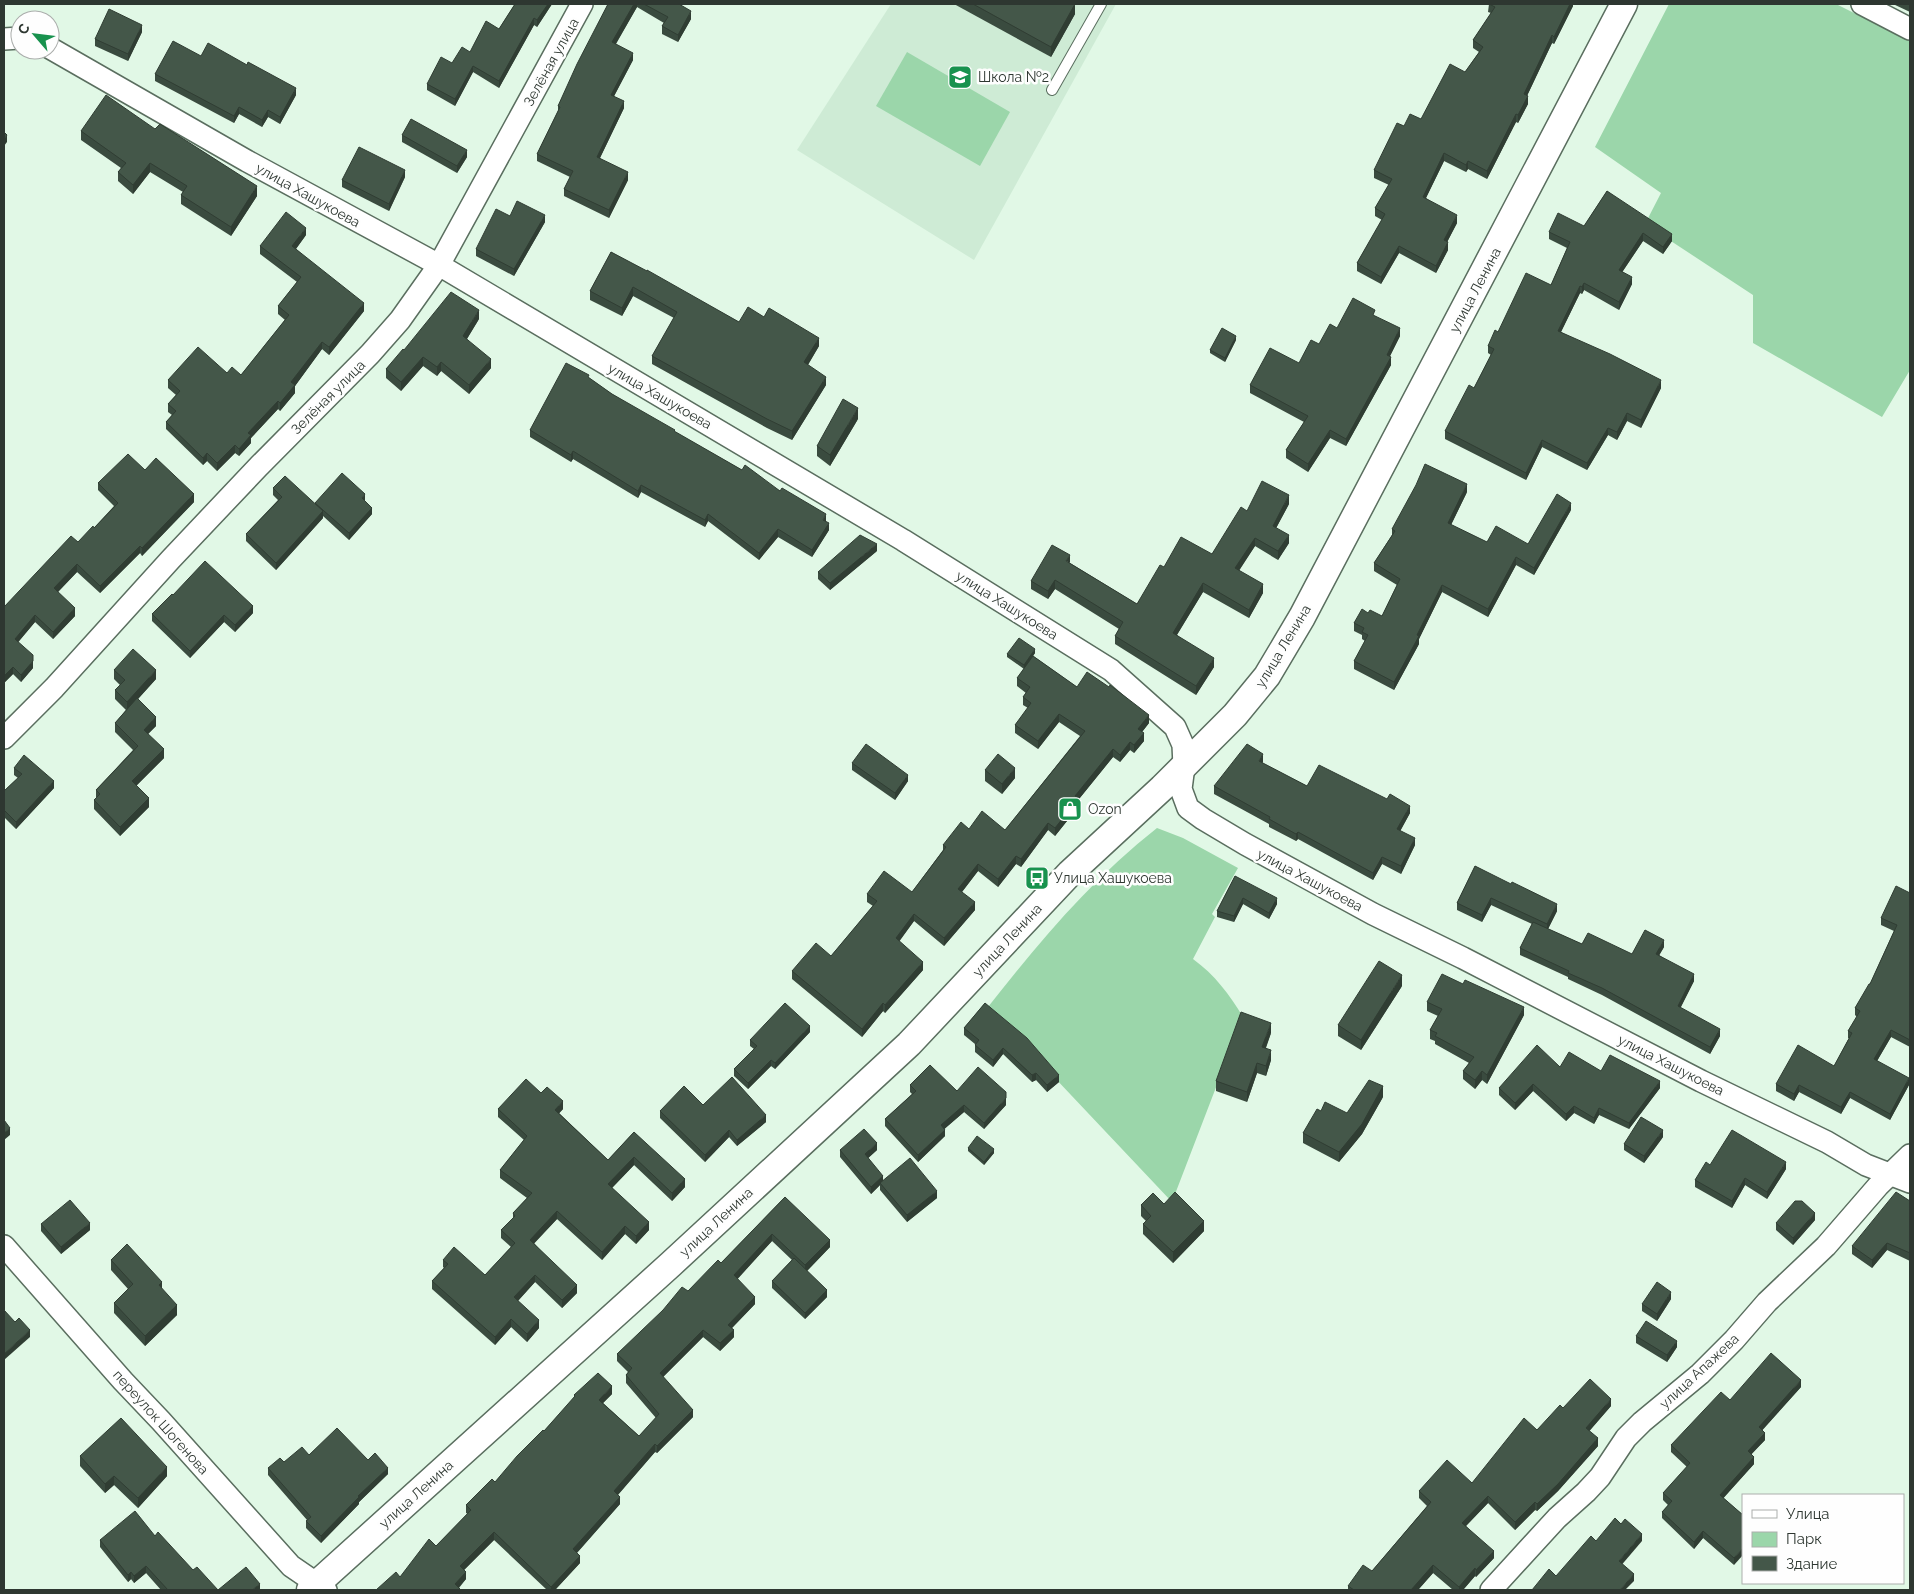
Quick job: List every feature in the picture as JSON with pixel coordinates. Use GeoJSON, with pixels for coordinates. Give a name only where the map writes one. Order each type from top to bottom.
{"type":"FeatureCollection","features":[{"type":"Feature","properties":{"kind":"street","name":"Зелёная улица"},"geometry":{"type":"LineString","coordinates":[[4,738],[54,688],[170,559],[370,354],[406,313],[439,266],[582,4]]}},
{"type":"Feature","properties":{"kind":"street","name":"улица Ленина"},"geometry":{"type":"LineString","coordinates":[[318,1588],[909,1044],[1070,873],[1184,766],[1235,715],[1259,687],[1284,648],[1480,281],[1624,4]]}},
{"type":"Feature","properties":{"kind":"street"},"geometry":{"type":"LineString","coordinates":[[1862,4],[1910,29]]}},
{"type":"Feature","properties":{"kind":"street","name":"улица Хашукоева"},"geometry":{"type":"LineString","coordinates":[[60,54],[247,161],[439,266],[903,540],[1110,670],[1175,727],[1183,745],[1184,766],[1181,789],[1188,808],[1203,819],[1373,914],[1464,958],[1701,1081],[1827,1142],[1866,1165],[1910,1182]]}},
{"type":"Feature","properties":{"kind":"street","name":"улица Апажева"},"geometry":{"type":"LineString","coordinates":[[1491,1590],[1557,1518],[1600,1477],[1626,1438],[1642,1422],[1707,1368],[1767,1302],[1826,1246],[1910,1155]]}},
{"type":"Feature","properties":{"kind":"street","name":"переулок Шогенова"},"geometry":{"type":"LineString","coordinates":[[4,1246],[290,1566],[318,1588]]}},
{"type":"Feature","properties":{"kind":"lane"},"geometry":{"type":"LineString","coordinates":[[1052,90],[1101,4]]}},
{"type":"Feature","properties":{"kind":"shaded area","name":"Школа №2"},"geometry":{"type":"Polygon","coordinates":[[[891,4],[1116,4],[974,260],[797,150],[891,4]]]}},
{"type":"Feature","properties":{"kind":"green space"},"geometry":{"type":"Polygon","coordinates":[[[1669,4],[1836,4],[1910,41],[1910,370],[1882,417],[1753,343],[1753,295],[1645,224],[1661,193],[1595,147],[1669,4]]]}},
{"type":"Feature","properties":{"kind":"green space"},"geometry":{"type":"Polygon","coordinates":[[[907,52],[1010,112],[980,166],[876,106],[907,52]]]}},
{"type":"Feature","properties":{"kind":"green space"},"geometry":{"type":"Polygon","coordinates":[[[1157,828],[1183,838],[1238,868],[1212,914],[1215,917],[1193,959],[1221,985],[1243,1017],[1172,1202],[988,1007],[1067,912],[1110,868],[1157,828]]]}},
{"type":"Feature","properties":{"kind":"building"},"geometry":{"type":"Polygon","coordinates":[[[515,4],[548,4],[537,20],[534,18],[499,81],[473,66],[455,99],[427,84],[441,57],[452,63],[462,47],[470,52],[486,21],[499,29],[515,4]]]}},
{"type":"Feature","properties":{"kind":"building"},"geometry":{"type":"Polygon","coordinates":[[[608,4],[634,4],[612,42],[633,53],[611,95],[624,101],[597,157],[628,172],[609,210],[564,189],[573,171],[537,154],[560,107],[558,106],[577,64],[608,4]]]}},
{"type":"Feature","properties":{"kind":"building"},"geometry":{"type":"Polygon","coordinates":[[[644,4],[679,4],[691,11],[678,35],[662,26],[668,17],[644,4]]]}},
{"type":"Feature","properties":{"kind":"building"},"geometry":{"type":"Polygon","coordinates":[[[973,4],[1075,4],[1051,47],[973,4]]]}},
{"type":"Feature","properties":{"kind":"building"},"geometry":{"type":"Polygon","coordinates":[[[1489,4],[1570,4],[1554,37],[1552,35],[1524,94],[1528,96],[1518,115],[1516,114],[1487,171],[1468,161],[1466,165],[1444,153],[1423,197],[1457,215],[1444,240],[1448,242],[1436,266],[1399,246],[1381,277],[1357,263],[1385,214],[1375,208],[1392,179],[1374,170],[1397,123],[1404,126],[1410,114],[1421,119],[1450,64],[1465,72],[1483,47],[1473,40],[1495,7],[1489,4]]]}},
{"type":"Feature","properties":{"kind":"building"},"geometry":{"type":"Polygon","coordinates":[[[109,9],[142,25],[128,54],[95,39],[109,9]]]}},
{"type":"Feature","properties":{"kind":"building"},"geometry":{"type":"Polygon","coordinates":[[[173,41],[201,56],[208,43],[247,65],[248,62],[296,88],[280,117],[268,110],[262,120],[239,107],[234,116],[155,74],[173,41]]]}},
{"type":"Feature","properties":{"kind":"building"},"geometry":{"type":"Polygon","coordinates":[[[106,95],[155,129],[160,124],[257,186],[231,227],[181,195],[187,186],[150,163],[133,185],[118,172],[126,163],[81,131],[106,95]]]}},
{"type":"Feature","properties":{"kind":"building"},"geometry":{"type":"Polygon","coordinates":[[[411,119],[467,150],[457,166],[402,135],[411,119]]]}},
{"type":"Feature","properties":{"kind":"building"},"geometry":{"type":"Polygon","coordinates":[[[359,147],[405,170],[389,204],[342,180],[359,147]]]}},
{"type":"Feature","properties":{"kind":"building"},"geometry":{"type":"Polygon","coordinates":[[[1607,191],[1672,234],[1663,247],[1643,233],[1619,270],[1632,277],[1619,302],[1584,283],[1582,287],[1580,286],[1558,331],[1610,354],[1661,380],[1641,420],[1627,413],[1617,432],[1608,428],[1587,463],[1542,440],[1526,473],[1445,431],[1469,385],[1474,388],[1494,349],[1488,346],[1495,330],[1498,332],[1526,273],[1551,285],[1570,242],[1549,232],[1558,213],[1584,226],[1607,191]]]}},
{"type":"Feature","properties":{"kind":"building"},"geometry":{"type":"Polygon","coordinates":[[[517,201],[545,215],[514,269],[476,249],[496,209],[510,216],[517,201]]]}},
{"type":"Feature","properties":{"kind":"building"},"geometry":{"type":"Polygon","coordinates":[[[286,212],[306,228],[292,246],[364,303],[329,347],[322,342],[291,382],[295,385],[280,403],[278,401],[248,433],[251,435],[239,449],[235,445],[217,463],[207,453],[203,458],[166,422],[176,411],[168,404],[180,391],[168,380],[198,347],[227,373],[232,367],[241,375],[289,315],[278,306],[301,277],[260,246],[286,212]]]}},
{"type":"Feature","properties":{"kind":"building"},"geometry":{"type":"Polygon","coordinates":[[[611,252],[739,322],[748,307],[764,317],[769,308],[819,338],[804,362],[826,377],[792,431],[652,356],[677,312],[633,287],[622,308],[590,291],[611,252]]]}},
{"type":"Feature","properties":{"kind":"building"},"geometry":{"type":"Polygon","coordinates":[[[451,292],[479,310],[463,336],[491,359],[469,385],[441,362],[437,367],[423,357],[401,382],[386,369],[451,292]]]}},
{"type":"Feature","properties":{"kind":"building"},"geometry":{"type":"Polygon","coordinates":[[[1353,298],[1375,310],[1373,315],[1400,328],[1387,355],[1391,357],[1346,439],[1330,430],[1308,464],[1286,450],[1308,416],[1250,385],[1270,348],[1299,363],[1311,340],[1319,344],[1330,324],[1337,328],[1353,298]]]}},
{"type":"Feature","properties":{"kind":"building"},"geometry":{"type":"Polygon","coordinates":[[[1222,328],[1236,336],[1225,358],[1210,350],[1222,328]]]}},
{"type":"Feature","properties":{"kind":"building"},"geometry":{"type":"Polygon","coordinates":[[[566,363],[589,375],[588,377],[612,394],[674,431],[742,470],[745,465],[780,491],[782,488],[826,514],[823,520],[829,523],[812,550],[778,529],[759,553],[708,514],[705,520],[641,485],[638,491],[573,451],[571,455],[530,430],[566,363]]]}},
{"type":"Feature","properties":{"kind":"building"},"geometry":{"type":"Polygon","coordinates":[[[843,399],[858,408],[830,455],[817,446],[843,399]]]}},
{"type":"Feature","properties":{"kind":"building"},"geometry":{"type":"Polygon","coordinates":[[[128,454],[145,470],[156,458],[194,494],[142,548],[140,546],[100,586],[77,564],[54,588],[75,608],[53,632],[35,615],[15,639],[33,655],[33,661],[21,675],[13,667],[4,676],[4,607],[71,536],[78,542],[118,503],[98,483],[128,454]]]}},
{"type":"Feature","properties":{"kind":"building"},"geometry":{"type":"Polygon","coordinates":[[[1425,464],[1467,484],[1448,523],[1487,542],[1496,526],[1528,544],[1557,494],[1571,503],[1534,568],[1516,557],[1488,609],[1442,585],[1417,635],[1419,636],[1394,682],[1354,661],[1368,635],[1362,632],[1364,628],[1354,623],[1362,609],[1368,613],[1370,610],[1382,616],[1400,579],[1374,563],[1395,531],[1392,529],[1425,464]]]}},
{"type":"Feature","properties":{"kind":"building"},"geometry":{"type":"Polygon","coordinates":[[[342,473],[365,494],[362,498],[372,508],[349,533],[315,503],[342,473]]]}},
{"type":"Feature","properties":{"kind":"building"},"geometry":{"type":"Polygon","coordinates":[[[285,476],[323,511],[276,563],[246,534],[282,497],[273,488],[285,476]]]}},
{"type":"Feature","properties":{"kind":"building"},"geometry":{"type":"Polygon","coordinates":[[[1262,481],[1289,495],[1273,526],[1289,535],[1278,551],[1255,538],[1235,568],[1263,584],[1249,610],[1203,583],[1173,633],[1214,658],[1196,686],[1115,636],[1123,622],[1055,580],[1048,591],[1031,581],[1052,545],[1070,555],[1066,561],[1137,604],[1160,565],[1164,567],[1181,537],[1212,554],[1241,507],[1247,511],[1262,481]]]}},
{"type":"Feature","properties":{"kind":"building"},"geometry":{"type":"Polygon","coordinates":[[[860,535],[877,544],[830,583],[818,572],[860,535]]]}},
{"type":"Feature","properties":{"kind":"building"},"geometry":{"type":"Polygon","coordinates":[[[205,561],[253,606],[235,625],[224,615],[190,651],[152,614],[205,561]]]}},
{"type":"Feature","properties":{"kind":"building"},"geometry":{"type":"Polygon","coordinates":[[[1019,638],[1035,649],[1024,665],[1007,654],[1019,638]]]}},
{"type":"Feature","properties":{"kind":"building"},"geometry":{"type":"Polygon","coordinates":[[[133,649],[156,670],[127,702],[115,690],[125,680],[114,670],[133,649]]]}},
{"type":"Feature","properties":{"kind":"building"},"geometry":{"type":"Polygon","coordinates":[[[1033,656],[1077,687],[1087,672],[1109,687],[1110,685],[1149,715],[1138,729],[1144,733],[1134,745],[1130,742],[1120,755],[1113,749],[1075,796],[1079,798],[1055,828],[1048,823],[1021,859],[1016,856],[998,879],[978,864],[958,889],[975,902],[944,938],[914,914],[896,938],[923,962],[885,1005],[883,1003],[862,1029],[792,971],[816,943],[831,956],[877,901],[867,894],[884,871],[912,892],[946,847],[943,845],[961,822],[969,829],[982,811],[1005,830],[1085,731],[1059,714],[1038,741],[1015,725],[1031,703],[1023,697],[1030,687],[1017,678],[1033,656]]]}},
{"type":"Feature","properties":{"kind":"building"},"geometry":{"type":"Polygon","coordinates":[[[137,698],[156,717],[144,730],[164,749],[132,781],[149,798],[120,827],[94,800],[100,794],[96,790],[138,746],[115,723],[137,698]]]}},
{"type":"Feature","properties":{"kind":"building"},"geometry":{"type":"Polygon","coordinates":[[[866,744],[908,775],[895,793],[852,763],[866,744]]]}},
{"type":"Feature","properties":{"kind":"building"},"geometry":{"type":"Polygon","coordinates":[[[1247,744],[1263,754],[1259,761],[1307,786],[1319,765],[1387,799],[1390,794],[1410,806],[1397,829],[1415,838],[1401,866],[1382,857],[1373,873],[1298,832],[1296,834],[1269,819],[1270,817],[1214,786],[1247,744]]]}},
{"type":"Feature","properties":{"kind":"building"},"geometry":{"type":"Polygon","coordinates":[[[998,754],[1015,768],[1002,784],[985,770],[998,754]]]}},
{"type":"Feature","properties":{"kind":"building"},"geometry":{"type":"Polygon","coordinates":[[[24,755],[54,781],[16,822],[4,810],[4,791],[22,774],[14,768],[24,755]]]}},
{"type":"Feature","properties":{"kind":"building"},"geometry":{"type":"Polygon","coordinates":[[[1475,866],[1557,904],[1547,924],[1491,898],[1482,915],[1457,903],[1475,866]]]}},
{"type":"Feature","properties":{"kind":"building"},"geometry":{"type":"Polygon","coordinates":[[[1235,876],[1277,898],[1269,913],[1243,898],[1234,916],[1217,911],[1235,876]]]}},
{"type":"Feature","properties":{"kind":"building"},"geometry":{"type":"Polygon","coordinates":[[[1896,886],[1910,893],[1910,1040],[1891,1030],[1874,1059],[1909,1078],[1890,1114],[1850,1092],[1841,1107],[1799,1085],[1794,1094],[1776,1084],[1798,1045],[1834,1066],[1852,1033],[1848,1031],[1860,1011],[1855,1008],[1870,984],[1897,925],[1881,918],[1896,886]]]}},
{"type":"Feature","properties":{"kind":"building"},"geometry":{"type":"Polygon","coordinates":[[[1533,922],[1582,944],[1588,933],[1632,954],[1645,930],[1664,940],[1656,954],[1694,974],[1678,1006],[1720,1029],[1710,1047],[1602,988],[1520,948],[1533,922]]]}},
{"type":"Feature","properties":{"kind":"building"},"geometry":{"type":"Polygon","coordinates":[[[1379,961],[1402,975],[1361,1040],[1338,1025],[1379,961]]]}},
{"type":"Feature","properties":{"kind":"building"},"geometry":{"type":"Polygon","coordinates":[[[1442,974],[1463,984],[1465,980],[1524,1007],[1487,1075],[1482,1071],[1475,1080],[1463,1071],[1474,1057],[1435,1036],[1437,1033],[1430,1030],[1442,1009],[1427,1002],[1442,974]]]}},
{"type":"Feature","properties":{"kind":"building"},"geometry":{"type":"Polygon","coordinates":[[[785,1003],[810,1026],[775,1063],[771,1060],[748,1083],[734,1069],[757,1046],[750,1040],[785,1003]]]}},
{"type":"Feature","properties":{"kind":"building"},"geometry":{"type":"Polygon","coordinates":[[[985,1003],[1027,1038],[1059,1075],[1047,1085],[1036,1073],[1032,1075],[1003,1048],[993,1060],[975,1045],[979,1040],[964,1028],[985,1003]]]}},
{"type":"Feature","properties":{"kind":"building"},"geometry":{"type":"Polygon","coordinates":[[[1241,1012],[1271,1023],[1262,1047],[1271,1050],[1266,1066],[1257,1063],[1247,1092],[1216,1081],[1241,1012]]]}},
{"type":"Feature","properties":{"kind":"building"},"geometry":{"type":"Polygon","coordinates":[[[1537,1045],[1560,1067],[1569,1052],[1601,1071],[1610,1055],[1660,1081],[1629,1123],[1599,1108],[1594,1118],[1574,1106],[1566,1114],[1533,1084],[1515,1103],[1499,1088],[1537,1045]]]}},
{"type":"Feature","properties":{"kind":"building"},"geometry":{"type":"Polygon","coordinates":[[[930,1065],[957,1091],[978,1067],[1006,1092],[1006,1098],[984,1123],[964,1105],[941,1125],[945,1130],[918,1155],[885,1119],[916,1091],[910,1085],[930,1065]]]}},
{"type":"Feature","properties":{"kind":"building"},"geometry":{"type":"Polygon","coordinates":[[[732,1077],[766,1115],[737,1140],[729,1130],[705,1155],[660,1111],[684,1086],[703,1105],[732,1077]]]}},
{"type":"Feature","properties":{"kind":"building"},"geometry":{"type":"Polygon","coordinates":[[[526,1079],[541,1093],[547,1087],[563,1101],[555,1110],[608,1160],[634,1132],[685,1179],[672,1193],[634,1157],[608,1184],[649,1222],[636,1236],[625,1226],[602,1252],[557,1211],[530,1240],[577,1285],[562,1300],[535,1275],[514,1297],[539,1320],[527,1334],[511,1319],[495,1337],[432,1281],[448,1264],[443,1260],[454,1247],[485,1275],[515,1243],[501,1230],[515,1216],[513,1213],[532,1193],[500,1170],[527,1136],[498,1109],[526,1079]]]}},
{"type":"Feature","properties":{"kind":"building"},"geometry":{"type":"Polygon","coordinates":[[[1369,1080],[1383,1086],[1362,1124],[1339,1152],[1303,1133],[1317,1109],[1321,1111],[1325,1102],[1347,1113],[1369,1080]]]}},
{"type":"Feature","properties":{"kind":"building"},"geometry":{"type":"Polygon","coordinates":[[[1641,1117],[1663,1130],[1644,1156],[1624,1144],[1641,1117]]]}},
{"type":"Feature","properties":{"kind":"building"},"geometry":{"type":"Polygon","coordinates":[[[4,1120],[10,1128],[4,1133],[4,1120]]]}},
{"type":"Feature","properties":{"kind":"building"},"geometry":{"type":"Polygon","coordinates":[[[864,1129],[877,1143],[865,1154],[883,1176],[871,1187],[840,1150],[864,1129]]]}},
{"type":"Feature","properties":{"kind":"building"},"geometry":{"type":"Polygon","coordinates":[[[1732,1130],[1786,1162],[1767,1192],[1745,1178],[1732,1201],[1695,1180],[1706,1162],[1710,1165],[1732,1130]]]}},
{"type":"Feature","properties":{"kind":"building"},"geometry":{"type":"Polygon","coordinates":[[[977,1136],[994,1149],[984,1162],[968,1148],[977,1136]]]}},
{"type":"Feature","properties":{"kind":"building"},"geometry":{"type":"Polygon","coordinates":[[[910,1158],[937,1191],[907,1215],[880,1183],[910,1158]]]}},
{"type":"Feature","properties":{"kind":"building"},"geometry":{"type":"Polygon","coordinates":[[[1175,1192],[1204,1221],[1173,1252],[1143,1224],[1151,1216],[1141,1205],[1153,1193],[1164,1204],[1175,1192]]]}},
{"type":"Feature","properties":{"kind":"building"},"geometry":{"type":"Polygon","coordinates":[[[1896,1192],[1910,1201],[1910,1253],[1887,1243],[1872,1260],[1852,1246],[1896,1192]]]}},
{"type":"Feature","properties":{"kind":"building"},"geometry":{"type":"Polygon","coordinates":[[[785,1197],[830,1240],[805,1265],[772,1234],[734,1275],[755,1297],[728,1325],[734,1330],[720,1343],[703,1330],[660,1373],[693,1410],[657,1446],[655,1444],[614,1491],[620,1497],[573,1549],[580,1556],[551,1587],[494,1532],[460,1566],[466,1572],[455,1584],[461,1590],[376,1590],[396,1572],[400,1577],[429,1539],[436,1546],[471,1510],[466,1505],[492,1479],[495,1482],[517,1456],[544,1431],[574,1395],[598,1373],[612,1386],[599,1400],[639,1436],[659,1414],[626,1375],[632,1368],[617,1354],[663,1310],[682,1287],[688,1291],[718,1260],[721,1263],[785,1197]]]}},
{"type":"Feature","properties":{"kind":"building"},"geometry":{"type":"Polygon","coordinates":[[[70,1200],[90,1223],[61,1247],[41,1224],[70,1200]]]}},
{"type":"Feature","properties":{"kind":"building"},"geometry":{"type":"Polygon","coordinates":[[[1795,1201],[1802,1201],[1815,1213],[1793,1238],[1776,1223],[1795,1201]]]}},
{"type":"Feature","properties":{"kind":"building"},"geometry":{"type":"Polygon","coordinates":[[[127,1244],[162,1282],[159,1285],[177,1305],[145,1336],[114,1303],[133,1284],[111,1260],[127,1244]]]}},
{"type":"Feature","properties":{"kind":"building"},"geometry":{"type":"Polygon","coordinates":[[[794,1258],[827,1290],[805,1313],[772,1281],[794,1258]]]}},
{"type":"Feature","properties":{"kind":"building"},"geometry":{"type":"Polygon","coordinates":[[[1657,1282],[1671,1292],[1657,1314],[1642,1304],[1657,1282]]]}},
{"type":"Feature","properties":{"kind":"building"},"geometry":{"type":"Polygon","coordinates":[[[4,1310],[15,1322],[19,1318],[30,1330],[4,1354],[4,1310]]]}},
{"type":"Feature","properties":{"kind":"building"},"geometry":{"type":"Polygon","coordinates":[[[1646,1321],[1677,1341],[1667,1355],[1636,1336],[1646,1321]]]}},
{"type":"Feature","properties":{"kind":"building"},"geometry":{"type":"Polygon","coordinates":[[[1771,1353],[1801,1380],[1759,1427],[1765,1433],[1748,1451],[1754,1457],[1720,1495],[1742,1514],[1742,1549],[1734,1558],[1703,1531],[1694,1542],[1662,1512],[1672,1501],[1663,1493],[1690,1463],[1671,1445],[1721,1392],[1730,1400],[1771,1353]]]}},
{"type":"Feature","properties":{"kind":"building"},"geometry":{"type":"Polygon","coordinates":[[[1590,1379],[1611,1399],[1586,1428],[1598,1438],[1558,1484],[1537,1504],[1535,1502],[1515,1522],[1488,1496],[1462,1523],[1494,1551],[1476,1570],[1475,1568],[1459,1587],[1433,1565],[1411,1590],[1354,1590],[1348,1586],[1363,1565],[1372,1571],[1431,1502],[1419,1491],[1447,1460],[1472,1483],[1524,1418],[1537,1430],[1560,1405],[1563,1408],[1590,1379]]]}},
{"type":"Feature","properties":{"kind":"building"},"geometry":{"type":"Polygon","coordinates":[[[121,1418],[167,1467],[138,1498],[114,1476],[105,1484],[80,1456],[121,1418]]]}},
{"type":"Feature","properties":{"kind":"building"},"geometry":{"type":"Polygon","coordinates":[[[337,1428],[368,1460],[375,1453],[388,1468],[358,1496],[321,1536],[306,1521],[311,1517],[268,1468],[280,1458],[284,1462],[302,1447],[309,1455],[337,1428]]]}},
{"type":"Feature","properties":{"kind":"building"},"geometry":{"type":"Polygon","coordinates":[[[135,1511],[155,1536],[158,1532],[193,1570],[197,1567],[218,1590],[168,1590],[146,1566],[134,1576],[131,1572],[128,1575],[100,1540],[135,1511]]]}},
{"type":"Feature","properties":{"kind":"building"},"geometry":{"type":"Polygon","coordinates":[[[1615,1518],[1621,1524],[1625,1519],[1642,1534],[1619,1561],[1634,1574],[1620,1590],[1532,1590],[1549,1569],[1556,1576],[1591,1536],[1596,1541],[1615,1518]]]}},
{"type":"Feature","properties":{"kind":"building"},"geometry":{"type":"Polygon","coordinates":[[[246,1567],[260,1584],[252,1590],[218,1590],[246,1567]]]}},
{"type":"Feature","properties":{"kind":"place","name":"Школа №2"},"geometry":{"type":"Point","coordinates":[960,77]}},
{"type":"Feature","properties":{"kind":"place","name":"Ozon"},"geometry":{"type":"Point","coordinates":[1070,809]}},
{"type":"Feature","properties":{"kind":"place","name":"Улица Хашукоева"},"geometry":{"type":"Point","coordinates":[1037,878]}}]}
